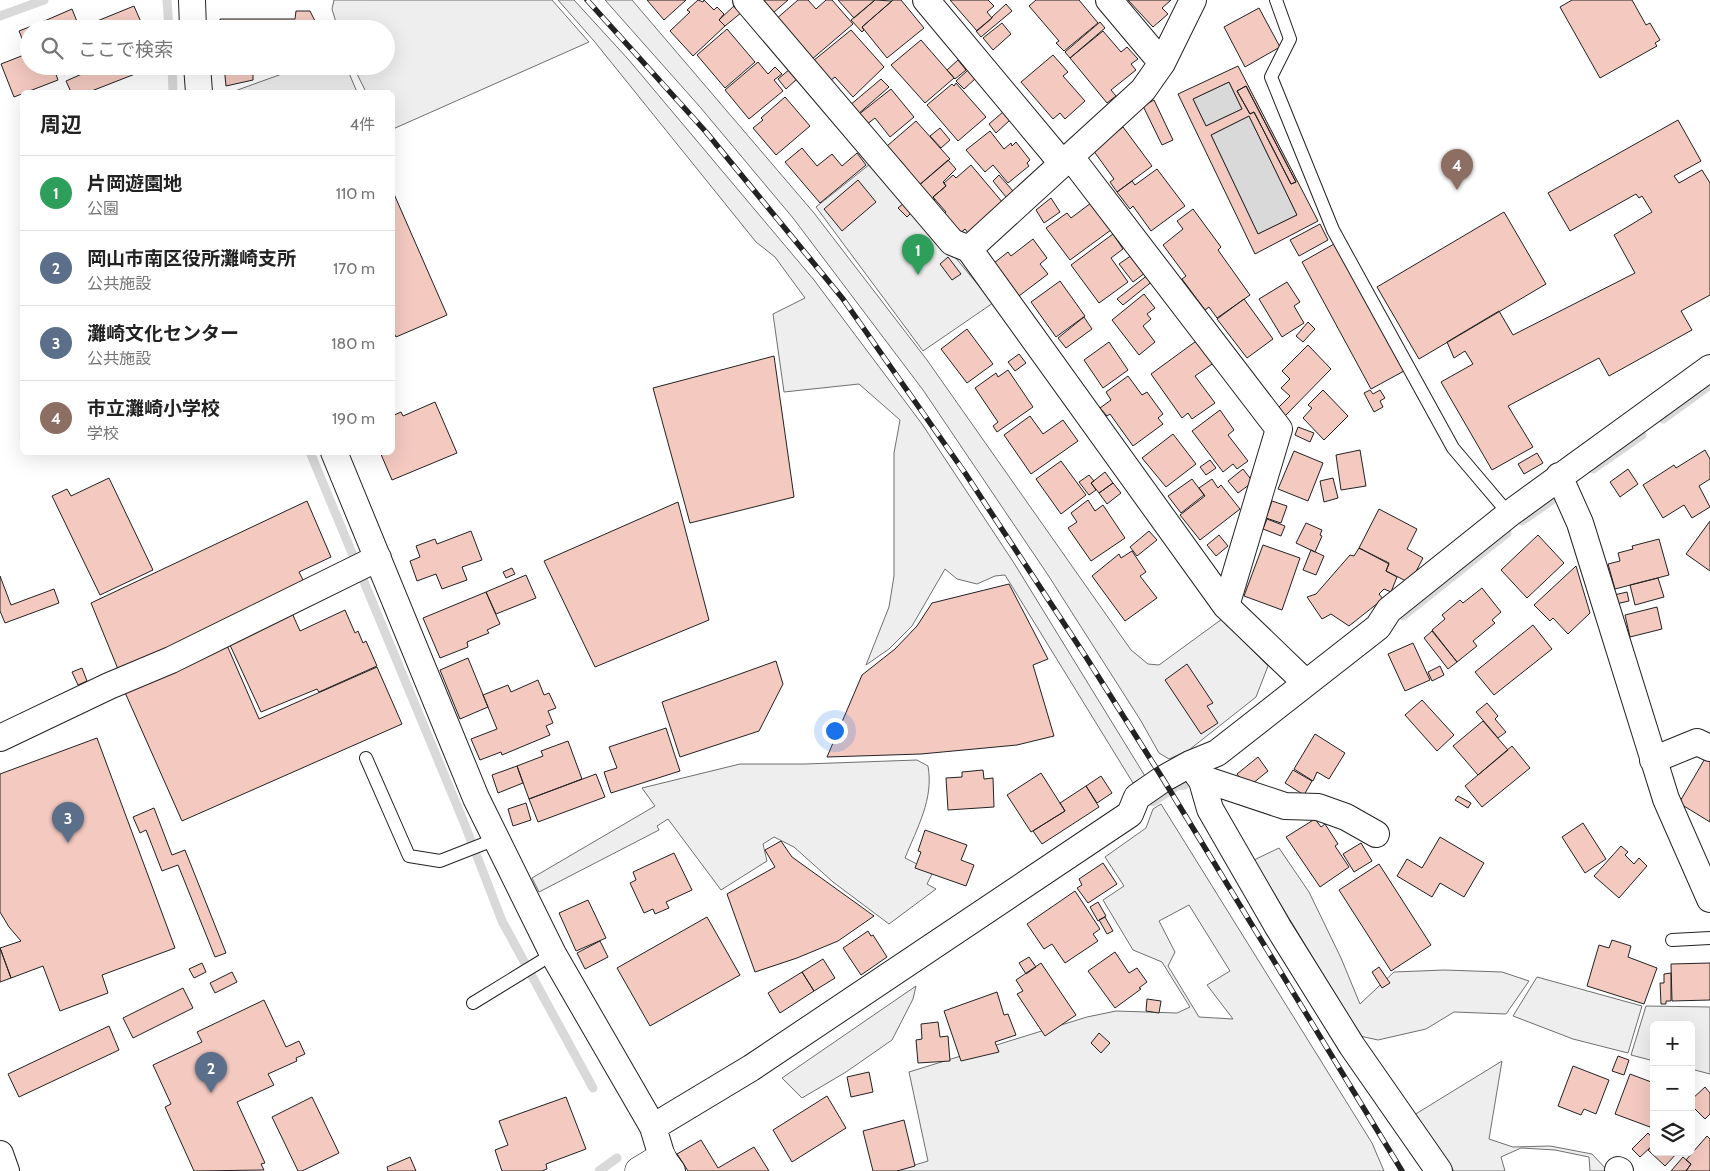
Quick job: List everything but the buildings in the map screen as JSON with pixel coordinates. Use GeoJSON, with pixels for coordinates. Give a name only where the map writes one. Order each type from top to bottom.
{"type":"FeatureCollection","features":[{"type":"Feature","properties":{"kind":"street"},"geometry":{"type":"LineString","coordinates":[[192,0],[193,20]]}},
{"type":"Feature","properties":{"kind":"street"},"geometry":{"type":"LineString","coordinates":[[746,0],[952,242],[968,249],[1226,606],[1305,682]]}},
{"type":"Feature","properties":{"kind":"street"},"geometry":{"type":"LineString","coordinates":[[926,0],[1066,160],[1279,429],[1226,606]]}},
{"type":"Feature","properties":{"kind":"street"},"geometry":{"type":"LineString","coordinates":[[1109,0],[1162,63]]}},
{"type":"Feature","properties":{"kind":"street"},"geometry":{"type":"LineString","coordinates":[[968,249],[1143,90],[1162,63],[1193,0]]}},
{"type":"Feature","properties":{"kind":"street"},"geometry":{"type":"LineString","coordinates":[[198,75],[199,90]]}},
{"type":"Feature","properties":{"kind":"street"},"geometry":{"type":"LineString","coordinates":[[652,1127],[751,1068],[1130,814],[1137,797],[1163,779],[1196,773],[1217,753],[1305,682],[1378,627],[1389,610],[1509,514],[1710,368]]}},
{"type":"Feature","properties":{"kind":"street"},"geometry":{"type":"LineString","coordinates":[[335,455],[364,564],[476,798],[488,842],[544,960],[652,1127],[657,1166]]}},
{"type":"Feature","properties":{"kind":"street"},"geometry":{"type":"LineString","coordinates":[[1559,476],[1580,524],[1666,799],[1710,899]]}},
{"type":"Feature","properties":{"kind":"street"},"geometry":{"type":"LineString","coordinates":[[0,738],[109,686],[171,660],[364,564]]}},
{"type":"Feature","properties":{"kind":"street"},"geometry":{"type":"LineString","coordinates":[[1653,760],[1697,742],[1710,748]]}},
{"type":"Feature","properties":{"kind":"street"},"geometry":{"type":"LineString","coordinates":[[1196,773],[1210,781],[1285,806],[1318,808],[1346,817],[1376,834]]}},
{"type":"Feature","properties":{"kind":"street"},"geometry":{"type":"LineString","coordinates":[[1196,773],[1210,809],[1278,927],[1352,1046],[1438,1171]]}},
{"type":"Feature","properties":{"kind":"street"},"geometry":{"type":"LineString","coordinates":[[0,1154],[6,1171]]}},
{"type":"Feature","properties":{"kind":"lane"},"geometry":{"type":"LineString","coordinates":[[1276,0],[1290,39],[1272,77],[1333,230],[1453,448],[1509,514]]}},
{"type":"Feature","properties":{"kind":"lane"},"geometry":{"type":"LineString","coordinates":[[366,758],[409,856],[440,860],[488,842]]}},
{"type":"Feature","properties":{"kind":"lane"},"geometry":{"type":"LineString","coordinates":[[1672,940],[1710,938]]}},
{"type":"Feature","properties":{"kind":"lane"},"geometry":{"type":"LineString","coordinates":[[473,1003],[544,960]]}},
{"type":"Feature","properties":{"kind":"shaded area"},"geometry":{"type":"Polygon","coordinates":[[[334,0],[552,0],[589,42],[395,128],[395,90],[365,90],[358,75],[395,75],[395,20],[335,20],[332,9],[334,0]]]}},
{"type":"Feature","properties":{"kind":"shaded area"},"geometry":{"type":"Polygon","coordinates":[[[558,0],[574,0],[628,59],[814,280],[922,424],[1014,563],[1145,776],[1133,783],[1005,575],[995,576],[977,584],[957,579],[945,569],[912,626],[889,649],[866,665],[889,607],[894,576],[894,453],[900,420],[859,384],[784,392],[773,314],[805,298],[775,257],[756,242],[594,41],[558,0]]]}},
{"type":"Feature","properties":{"kind":"shaded area"},"geometry":{"type":"Polygon","coordinates":[[[605,0],[632,0],[814,213],[927,360],[1131,650],[1148,664],[1159,665],[1222,619],[1268,666],[1256,697],[1189,750],[1169,759],[1159,753],[1141,721],[1048,575],[923,390],[793,218],[700,107],[605,0]]]}},
{"type":"Feature","properties":{"kind":"shaded area"},"geometry":{"type":"Polygon","coordinates":[[[279,75],[350,75],[356,90],[238,90],[279,75]]]}},
{"type":"Feature","properties":{"kind":"shaded area"},"geometry":{"type":"Polygon","coordinates":[[[1229,82],[1242,109],[1206,126],[1193,99],[1229,82]]]}},
{"type":"Feature","properties":{"kind":"shaded area"},"geometry":{"type":"Polygon","coordinates":[[[1249,116],[1297,215],[1258,234],[1211,135],[1249,116]]]}},
{"type":"Feature","properties":{"kind":"shaded area"},"geometry":{"type":"Polygon","coordinates":[[[875,160],[993,303],[923,351],[816,207],[875,160]]]}},
{"type":"Feature","properties":{"kind":"shaded area"},"geometry":{"type":"Polygon","coordinates":[[[917,760],[928,766],[929,790],[927,802],[905,858],[933,872],[927,884],[936,889],[889,924],[833,882],[794,847],[774,837],[763,844],[767,861],[721,890],[668,819],[657,826],[659,830],[539,892],[532,878],[655,806],[642,788],[740,764],[917,760]]]}},
{"type":"Feature","properties":{"kind":"shaded area"},"geometry":{"type":"Polygon","coordinates":[[[1161,804],[1372,1143],[1384,1171],[895,1171],[928,1161],[909,1072],[1087,1017],[1116,1011],[1177,1013],[1190,1007],[1162,962],[1133,950],[1103,900],[1124,886],[1105,857],[1146,828],[1153,809],[1161,804]],[[1189,905],[1159,921],[1175,952],[1168,966],[1199,1017],[1233,1019],[1207,985],[1230,971],[1189,905]]]}},
{"type":"Feature","properties":{"kind":"shaded area"},"geometry":{"type":"Polygon","coordinates":[[[1279,848],[1309,892],[1341,958],[1360,1004],[1394,972],[1444,970],[1502,972],[1529,981],[1506,1014],[1454,1012],[1426,1029],[1378,1040],[1360,1036],[1254,860],[1279,848]]]}},
{"type":"Feature","properties":{"kind":"shaded area"},"geometry":{"type":"Polygon","coordinates":[[[1537,977],[1642,1006],[1628,1053],[1573,1039],[1513,1016],[1537,977]]]}},
{"type":"Feature","properties":{"kind":"shaded area"},"geometry":{"type":"Polygon","coordinates":[[[916,986],[913,999],[892,1040],[846,1072],[802,1098],[782,1078],[916,986]]]}},
{"type":"Feature","properties":{"kind":"shaded area"},"geometry":{"type":"Polygon","coordinates":[[[1646,1006],[1710,1007],[1710,1074],[1695,1070],[1695,1021],[1650,1021],[1650,1060],[1631,1055],[1646,1006]]]}},
{"type":"Feature","properties":{"kind":"shaded area"},"geometry":{"type":"Polygon","coordinates":[[[1502,1061],[1489,1139],[1513,1147],[1550,1146],[1592,1154],[1608,1171],[1590,1171],[1589,1157],[1555,1150],[1521,1148],[1501,1157],[1505,1171],[1454,1171],[1414,1115],[1502,1061]]]}},
{"type":"Feature","properties":{"kind":"waterway"},"geometry":{"type":"LineString","coordinates":[[0,16],[44,0]]}},
{"type":"Feature","properties":{"kind":"waterway"},"geometry":{"type":"LineString","coordinates":[[167,0],[168,20]]}},
{"type":"Feature","properties":{"kind":"waterway"},"geometry":{"type":"LineString","coordinates":[[172,75],[173,90]]}},
{"type":"Feature","properties":{"kind":"waterway"},"geometry":{"type":"LineString","coordinates":[[1663,419],[1710,385]]}},
{"type":"Feature","properties":{"kind":"waterway"},"geometry":{"type":"LineString","coordinates":[[1593,469],[1642,435]]}},
{"type":"Feature","properties":{"kind":"waterway"},"geometry":{"type":"LineString","coordinates":[[311,455],[463,820],[502,921],[593,1088]]}},
{"type":"Feature","properties":{"kind":"waterway"},"geometry":{"type":"LineString","coordinates":[[1522,521],[1552,500]]}},
{"type":"Feature","properties":{"kind":"waterway"},"geometry":{"type":"LineString","coordinates":[[1403,616],[1507,533]]}},
{"type":"Feature","properties":{"kind":"waterway"},"geometry":{"type":"LineString","coordinates":[[1153,802],[1177,786],[1185,785]]}},
{"type":"Feature","properties":{"kind":"waterway"},"geometry":{"type":"LineString","coordinates":[[599,1171],[617,1158]]}},
{"type":"Feature","properties":{"kind":"railway"},"geometry":{"type":"LineString","coordinates":[[587,0],[706,132],[843,299],[965,473],[1086,657],[1163,779],[1402,1171]]}},
{"type":"Feature","properties":{"kind":"place","name":"市立灘崎小学校"},"geometry":{"type":"Point","coordinates":[1457,190]}},
{"type":"Feature","properties":{"kind":"place","name":"片岡遊園地"},"geometry":{"type":"Point","coordinates":[918,275]}},
{"type":"Feature","properties":{"kind":"place","name":"灘崎文化センター"},"geometry":{"type":"Point","coordinates":[68,843]}},
{"type":"Feature","properties":{"kind":"place","name":"岡山市南区役所灘崎支所"},"geometry":{"type":"Point","coordinates":[211,1093]}}]}
